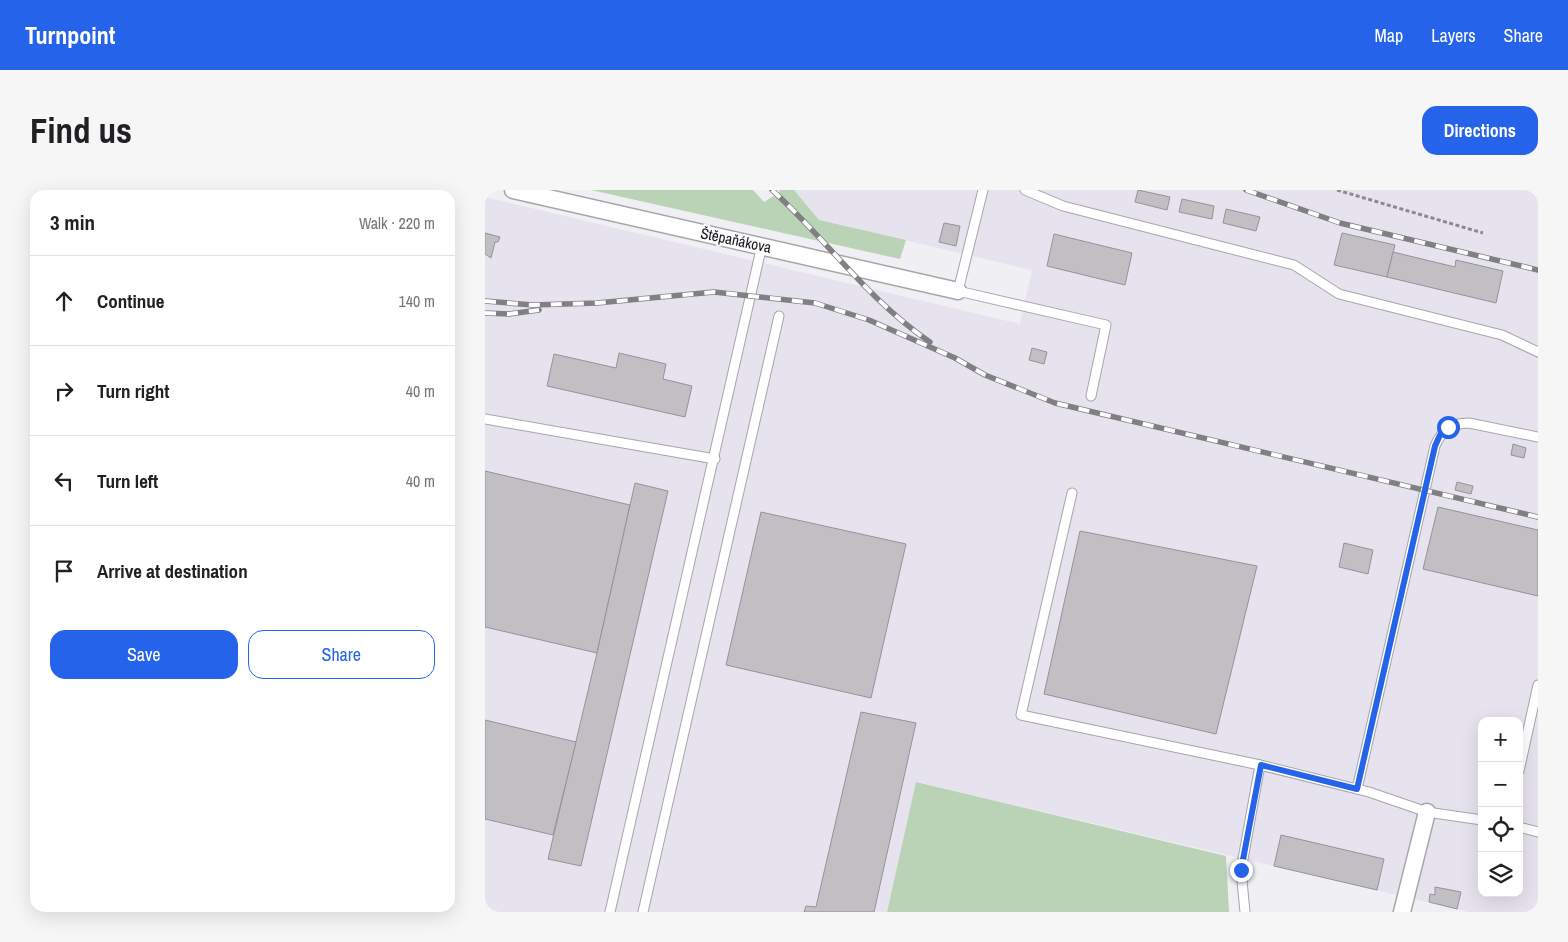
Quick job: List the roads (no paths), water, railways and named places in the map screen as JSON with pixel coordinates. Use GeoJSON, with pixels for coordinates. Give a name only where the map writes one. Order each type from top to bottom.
{"type":"FeatureCollection","features":[{"type":"Feature","properties":{"kind":"street","name":"Štěpaňákova"},"geometry":{"type":"LineString","coordinates":[[513,190],[958,291]]}},
{"type":"Feature","properties":{"kind":"street"},"geometry":{"type":"LineString","coordinates":[[1402,912],[1427,812]]}},
{"type":"Feature","properties":{"kind":"lane"},"geometry":{"type":"LineString","coordinates":[[983,190],[958,291],[1106,326],[1091,396]]}},
{"type":"Feature","properties":{"kind":"lane"},"geometry":{"type":"LineString","coordinates":[[1025,190],[1063,206],[1294,265],[1339,294],[1501,335],[1538,352]]}},
{"type":"Feature","properties":{"kind":"lane"},"geometry":{"type":"LineString","coordinates":[[610,912],[715,459],[762,245]]}},
{"type":"Feature","properties":{"kind":"lane"},"geometry":{"type":"LineString","coordinates":[[643,912],[779,316]]}},
{"type":"Feature","properties":{"kind":"lane"},"geometry":{"type":"LineString","coordinates":[[485,419],[715,459]]}},
{"type":"Feature","properties":{"kind":"lane"},"geometry":{"type":"LineString","coordinates":[[1357,789],[1435,446],[1440,435],[1448,427],[1458,423],[1469,423],[1538,436]]}},
{"type":"Feature","properties":{"kind":"lane"},"geometry":{"type":"LineString","coordinates":[[1073,493],[1021,715],[1261,765],[1357,789],[1427,812],[1478,819]]}},
{"type":"Feature","properties":{"kind":"lane"},"geometry":{"type":"LineString","coordinates":[[1521,762],[1538,685]]}},
{"type":"Feature","properties":{"kind":"lane"},"geometry":{"type":"LineString","coordinates":[[1245,912],[1241,870],[1261,765]]}},
{"type":"Feature","properties":{"kind":"lane"},"geometry":{"type":"LineString","coordinates":[[1523,828],[1538,832]]}},
{"type":"Feature","properties":{"kind":"railway"},"geometry":{"type":"LineString","coordinates":[[772,190],[867,289],[887,308],[930,342]]}},
{"type":"Feature","properties":{"kind":"railway"},"geometry":{"type":"LineString","coordinates":[[1246,190],[1340,223],[1538,270]]}},
{"type":"Feature","properties":{"kind":"railway"},"geometry":{"type":"LineString","coordinates":[[485,301],[533,305],[597,303],[714,292],[815,303],[869,320],[955,358],[985,375],[1055,403],[1538,517]]}},
{"type":"Feature","properties":{"kind":"railway"},"geometry":{"type":"LineString","coordinates":[[485,313],[509,314],[539,310]]}}]}
